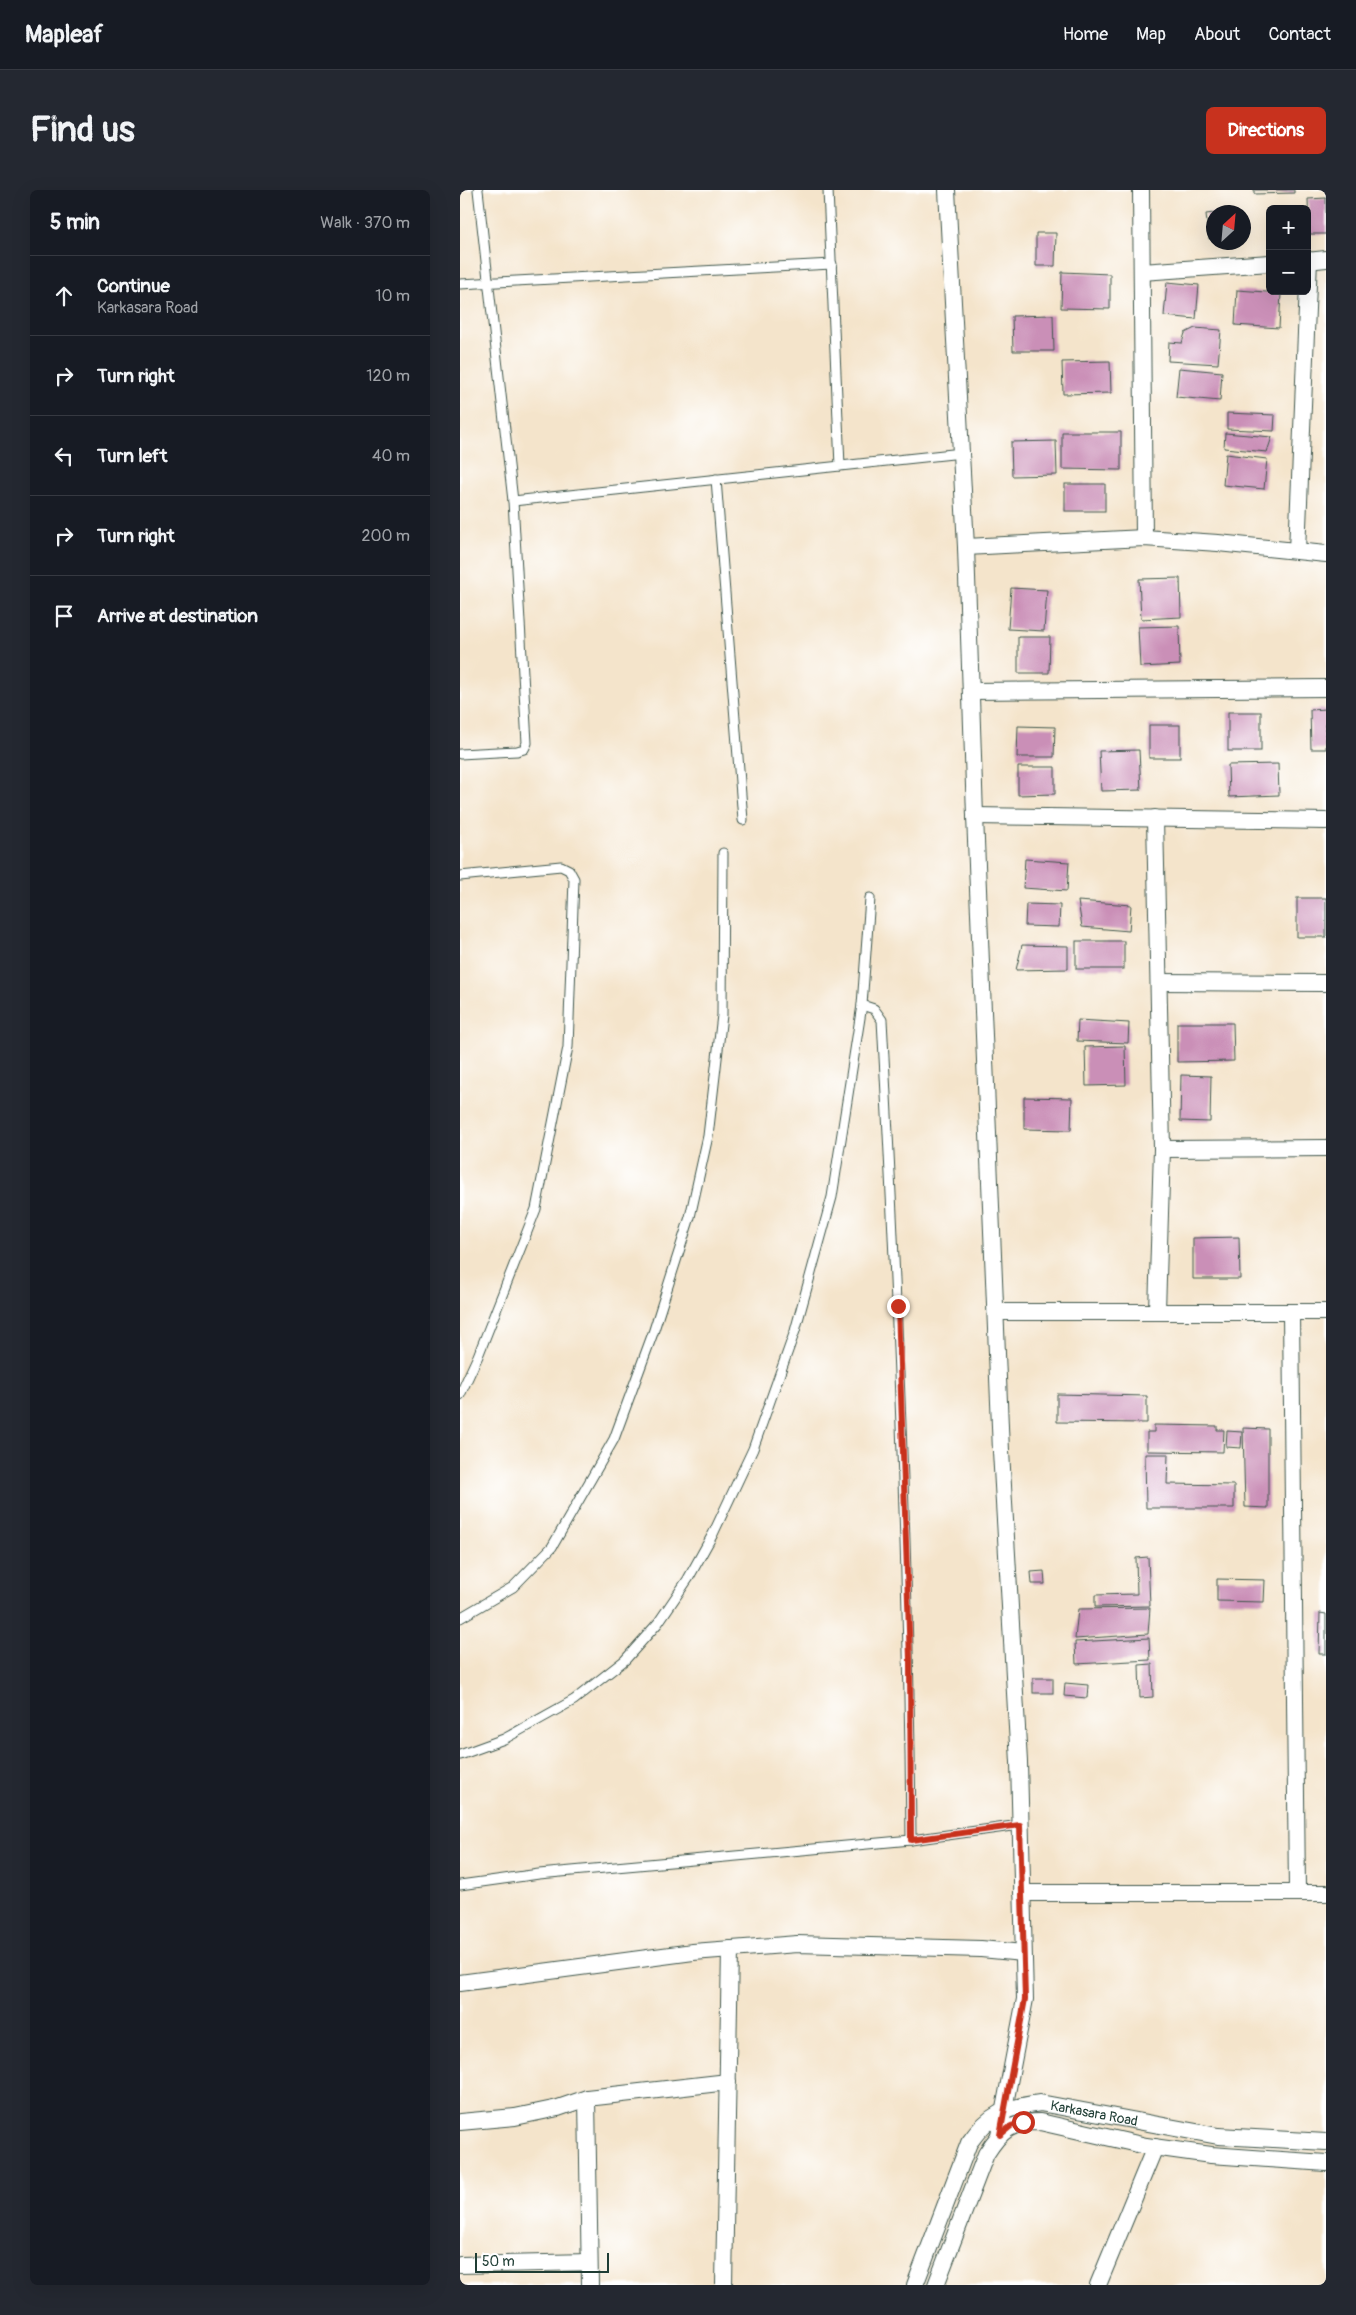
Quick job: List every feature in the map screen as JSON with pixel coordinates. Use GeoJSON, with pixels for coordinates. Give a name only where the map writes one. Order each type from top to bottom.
{"type":"FeatureCollection","features":[{"type":"Feature","properties":{"kind":"street"},"geometry":{"type":"LineString","coordinates":[[947,190],[962,453],[975,816],[1020,1825],[1025,1999],[1000,2135]]}},
{"type":"Feature","properties":{"kind":"street"},"geometry":{"type":"LineString","coordinates":[[1141,190],[1144,538]]}},
{"type":"Feature","properties":{"kind":"street"},"geometry":{"type":"LineString","coordinates":[[1311,261],[1326,259]]}},
{"type":"Feature","properties":{"kind":"street"},"geometry":{"type":"LineString","coordinates":[[1142,272],[1266,263]]}},
{"type":"Feature","properties":{"kind":"street"},"geometry":{"type":"LineString","coordinates":[[1297,551],[1307,295]]}},
{"type":"Feature","properties":{"kind":"street"},"geometry":{"type":"LineString","coordinates":[[966,547],[1144,538],[1326,554]]}},
{"type":"Feature","properties":{"kind":"street"},"geometry":{"type":"LineString","coordinates":[[971,690],[1326,688]]}},
{"type":"Feature","properties":{"kind":"street"},"geometry":{"type":"LineString","coordinates":[[975,816],[1326,820]]}},
{"type":"Feature","properties":{"kind":"street"},"geometry":{"type":"LineString","coordinates":[[1155,818],[1162,1149],[1157,1311]]}},
{"type":"Feature","properties":{"kind":"street"},"geometry":{"type":"LineString","coordinates":[[1159,982],[1326,983]]}},
{"type":"Feature","properties":{"kind":"street"},"geometry":{"type":"LineString","coordinates":[[1162,1149],[1326,1148]]}},
{"type":"Feature","properties":{"kind":"street"},"geometry":{"type":"LineString","coordinates":[[996,1312],[1326,1312]]}},
{"type":"Feature","properties":{"kind":"street"},"geometry":{"type":"LineString","coordinates":[[1291,1312],[1297,1892]]}},
{"type":"Feature","properties":{"kind":"street"},"geometry":{"type":"LineString","coordinates":[[1022,1893],[1326,1893]]}},
{"type":"Feature","properties":{"kind":"street"},"geometry":{"type":"LineString","coordinates":[[460,1983],[730,1949],[797,1944],[1023,1953]]}},
{"type":"Feature","properties":{"kind":"street"},"geometry":{"type":"LineString","coordinates":[[724,2285],[730,1949]]}},
{"type":"Feature","properties":{"kind":"street"},"geometry":{"type":"LineString","coordinates":[[460,2122],[515,2117],[558,2108],[587,2098],[728,2082]]}},
{"type":"Feature","properties":{"kind":"street"},"geometry":{"type":"LineString","coordinates":[[587,2098],[590,2285]]}},
{"type":"Feature","properties":{"kind":"street","name":"Karkasara Road"},"geometry":{"type":"LineString","coordinates":[[914,2285],[969,2143],[982,2124],[996,2114],[1014,2106],[1040,2103],[1218,2136],[1326,2142]]}},
{"type":"Feature","properties":{"kind":"street","name":"Karkasara Road"},"geometry":{"type":"LineString","coordinates":[[936,2285],[986,2154],[1000,2135],[1011,2126],[1023,2122],[1040,2122],[1155,2147],[1211,2156],[1326,2163]]}},
{"type":"Feature","properties":{"kind":"street"},"geometry":{"type":"LineString","coordinates":[[1098,2285],[1155,2147]]}},
{"type":"Feature","properties":{"kind":"street"},"geometry":{"type":"LineString","coordinates":[[460,2265],[589,2262]]}},
{"type":"Feature","properties":{"kind":"lane"},"geometry":{"type":"LineString","coordinates":[[828,190],[840,466]]}},
{"type":"Feature","properties":{"kind":"lane"},"geometry":{"type":"LineString","coordinates":[[460,754],[517,751],[524,749],[527,743],[513,501],[490,282],[478,191]]}},
{"type":"Feature","properties":{"kind":"lane"},"geometry":{"type":"LineString","coordinates":[[460,284],[832,264]]}},
{"type":"Feature","properties":{"kind":"lane"},"geometry":{"type":"LineString","coordinates":[[513,501],[962,453]]}},
{"type":"Feature","properties":{"kind":"lane"},"geometry":{"type":"LineString","coordinates":[[716,479],[742,820]]}},
{"type":"Feature","properties":{"kind":"lane"},"geometry":{"type":"LineString","coordinates":[[460,1618],[512,1587],[552,1547],[614,1439],[654,1333],[690,1217],[708,1136],[722,1015],[723,853]]}},
{"type":"Feature","properties":{"kind":"lane"},"geometry":{"type":"LineString","coordinates":[[460,876],[561,866],[569,870],[574,879],[568,1048],[536,1208],[478,1356],[460,1395]]}},
{"type":"Feature","properties":{"kind":"lane"},"geometry":{"type":"LineString","coordinates":[[460,1755],[504,1739],[574,1700],[625,1660],[658,1622],[688,1579],[713,1534],[753,1449],[795,1330],[832,1197],[862,1005],[870,898]]}},
{"type":"Feature","properties":{"kind":"lane"},"geometry":{"type":"LineString","coordinates":[[862,1005],[874,1009],[882,1020],[898,1306],[910,1660],[911,1840]]}},
{"type":"Feature","properties":{"kind":"lane"},"geometry":{"type":"LineString","coordinates":[[460,1885],[539,1874],[911,1840],[1020,1825]]}},
{"type":"Feature","properties":{"kind":"building"},"geometry":{"type":"Polygon","coordinates":[[[1254,190],[1294,190],[1294,193],[1254,194],[1254,190]]]}},
{"type":"Feature","properties":{"kind":"building"},"geometry":{"type":"Polygon","coordinates":[[[1326,198],[1326,234],[1311,234],[1311,205],[1308,205],[1308,199],[1326,198]]]}},
{"type":"Feature","properties":{"kind":"building"},"geometry":{"type":"Polygon","coordinates":[[[1036,233],[1056,233],[1055,266],[1036,266],[1036,233]]]}},
{"type":"Feature","properties":{"kind":"building"},"geometry":{"type":"Polygon","coordinates":[[[1062,272],[1110,274],[1110,309],[1061,308],[1062,272]]]}},
{"type":"Feature","properties":{"kind":"building"},"geometry":{"type":"Polygon","coordinates":[[[1167,282],[1199,285],[1196,319],[1164,316],[1167,282]]]}},
{"type":"Feature","properties":{"kind":"building"},"geometry":{"type":"Polygon","coordinates":[[[1237,290],[1266,292],[1266,295],[1281,295],[1279,328],[1235,325],[1237,290]]]}},
{"type":"Feature","properties":{"kind":"building"},"geometry":{"type":"Polygon","coordinates":[[[1053,315],[1054,351],[1013,351],[1012,316],[1053,315]]]}},
{"type":"Feature","properties":{"kind":"building"},"geometry":{"type":"Polygon","coordinates":[[[1195,328],[1221,330],[1218,364],[1168,361],[1169,342],[1182,343],[1185,333],[1195,328]]]}},
{"type":"Feature","properties":{"kind":"building"},"geometry":{"type":"Polygon","coordinates":[[[1110,361],[1111,393],[1063,394],[1062,362],[1110,361]]]}},
{"type":"Feature","properties":{"kind":"building"},"geometry":{"type":"Polygon","coordinates":[[[1179,368],[1222,372],[1220,401],[1176,397],[1179,368]]]}},
{"type":"Feature","properties":{"kind":"building"},"geometry":{"type":"Polygon","coordinates":[[[1227,413],[1275,415],[1274,431],[1227,429],[1227,413]]]}},
{"type":"Feature","properties":{"kind":"building"},"geometry":{"type":"Polygon","coordinates":[[[1062,432],[1121,432],[1121,470],[1062,469],[1062,432]]]}},
{"type":"Feature","properties":{"kind":"building"},"geometry":{"type":"Polygon","coordinates":[[[1225,433],[1272,437],[1267,452],[1224,448],[1225,433]]]}},
{"type":"Feature","properties":{"kind":"building"},"geometry":{"type":"Polygon","coordinates":[[[1056,441],[1057,475],[1012,476],[1011,442],[1056,441]]]}},
{"type":"Feature","properties":{"kind":"building"},"geometry":{"type":"Polygon","coordinates":[[[1226,454],[1267,459],[1264,489],[1223,485],[1226,454]]]}},
{"type":"Feature","properties":{"kind":"building"},"geometry":{"type":"Polygon","coordinates":[[[1065,484],[1105,484],[1105,511],[1065,511],[1065,484]]]}},
{"type":"Feature","properties":{"kind":"building"},"geometry":{"type":"Polygon","coordinates":[[[1180,578],[1181,617],[1141,619],[1139,579],[1180,578]]]}},
{"type":"Feature","properties":{"kind":"building"},"geometry":{"type":"Polygon","coordinates":[[[1011,588],[1047,590],[1044,631],[1008,629],[1011,588]]]}},
{"type":"Feature","properties":{"kind":"building"},"geometry":{"type":"Polygon","coordinates":[[[1179,626],[1180,665],[1140,667],[1138,627],[1179,626]]]}},
{"type":"Feature","properties":{"kind":"building"},"geometry":{"type":"Polygon","coordinates":[[[1018,637],[1050,637],[1049,673],[1018,673],[1018,637]]]}},
{"type":"Feature","properties":{"kind":"building"},"geometry":{"type":"Polygon","coordinates":[[[1326,709],[1326,749],[1311,749],[1310,710],[1326,709]]]}},
{"type":"Feature","properties":{"kind":"building"},"geometry":{"type":"Polygon","coordinates":[[[1228,712],[1261,712],[1261,751],[1228,751],[1228,712]]]}},
{"type":"Feature","properties":{"kind":"building"},"geometry":{"type":"Polygon","coordinates":[[[1149,725],[1180,725],[1180,758],[1149,758],[1149,725]]]}},
{"type":"Feature","properties":{"kind":"building"},"geometry":{"type":"Polygon","coordinates":[[[1018,726],[1055,727],[1054,757],[1017,757],[1018,726]]]}},
{"type":"Feature","properties":{"kind":"building"},"geometry":{"type":"Polygon","coordinates":[[[1139,750],[1141,790],[1101,791],[1099,751],[1139,750]]]}},
{"type":"Feature","properties":{"kind":"building"},"geometry":{"type":"Polygon","coordinates":[[[1278,764],[1279,795],[1229,797],[1228,765],[1278,764]]]}},
{"type":"Feature","properties":{"kind":"building"},"geometry":{"type":"Polygon","coordinates":[[[1018,767],[1055,767],[1055,794],[1018,795],[1018,767]]]}},
{"type":"Feature","properties":{"kind":"building"},"geometry":{"type":"Polygon","coordinates":[[[1025,859],[1069,862],[1067,891],[1023,888],[1025,859]]]}},
{"type":"Feature","properties":{"kind":"building"},"geometry":{"type":"Polygon","coordinates":[[[1297,898],[1326,898],[1326,937],[1297,937],[1297,898]]]}},
{"type":"Feature","properties":{"kind":"building"},"geometry":{"type":"Polygon","coordinates":[[[1078,901],[1131,905],[1129,931],[1082,927],[1078,901]]]}},
{"type":"Feature","properties":{"kind":"building"},"geometry":{"type":"Polygon","coordinates":[[[1026,904],[1060,905],[1059,927],[1025,926],[1026,904]]]}},
{"type":"Feature","properties":{"kind":"building"},"geometry":{"type":"Polygon","coordinates":[[[1076,941],[1124,941],[1124,969],[1076,969],[1076,941]]]}},
{"type":"Feature","properties":{"kind":"building"},"geometry":{"type":"Polygon","coordinates":[[[1022,945],[1068,946],[1068,969],[1016,970],[1022,945]]]}},
{"type":"Feature","properties":{"kind":"building"},"geometry":{"type":"Polygon","coordinates":[[[1078,1020],[1129,1023],[1128,1043],[1077,1041],[1078,1020]]]}},
{"type":"Feature","properties":{"kind":"building"},"geometry":{"type":"Polygon","coordinates":[[[1177,1023],[1233,1023],[1234,1061],[1177,1062],[1177,1023]]]}},
{"type":"Feature","properties":{"kind":"building"},"geometry":{"type":"Polygon","coordinates":[[[1125,1046],[1126,1085],[1086,1086],[1085,1047],[1125,1046]]]}},
{"type":"Feature","properties":{"kind":"building"},"geometry":{"type":"Polygon","coordinates":[[[1181,1075],[1211,1076],[1210,1122],[1180,1121],[1181,1075]]]}},
{"type":"Feature","properties":{"kind":"building"},"geometry":{"type":"Polygon","coordinates":[[[1024,1097],[1072,1098],[1071,1130],[1024,1129],[1024,1097]]]}},
{"type":"Feature","properties":{"kind":"building"},"geometry":{"type":"Polygon","coordinates":[[[1239,1237],[1240,1279],[1193,1279],[1193,1238],[1239,1237]]]}},
{"type":"Feature","properties":{"kind":"building"},"geometry":{"type":"Polygon","coordinates":[[[1057,1394],[1147,1396],[1147,1423],[1057,1422],[1057,1394]]]}},
{"type":"Feature","properties":{"kind":"building"},"geometry":{"type":"Polygon","coordinates":[[[1154,1425],[1217,1426],[1217,1430],[1224,1430],[1223,1452],[1147,1451],[1147,1432],[1154,1432],[1154,1425]]]}},
{"type":"Feature","properties":{"kind":"building"},"geometry":{"type":"Polygon","coordinates":[[[1243,1428],[1268,1429],[1268,1508],[1245,1507],[1243,1428]]]}},
{"type":"Feature","properties":{"kind":"building"},"geometry":{"type":"Polygon","coordinates":[[[1227,1431],[1242,1432],[1241,1448],[1226,1447],[1227,1431]]]}},
{"type":"Feature","properties":{"kind":"building"},"geometry":{"type":"Polygon","coordinates":[[[1145,1454],[1168,1454],[1167,1484],[1234,1485],[1234,1508],[1146,1508],[1145,1454]]]}},
{"type":"Feature","properties":{"kind":"building"},"geometry":{"type":"Polygon","coordinates":[[[1148,1557],[1150,1606],[1095,1607],[1095,1595],[1137,1594],[1136,1558],[1148,1557]]]}},
{"type":"Feature","properties":{"kind":"building"},"geometry":{"type":"Polygon","coordinates":[[[1044,1571],[1045,1584],[1032,1584],[1031,1572],[1044,1571]]]}},
{"type":"Feature","properties":{"kind":"building"},"geometry":{"type":"Polygon","coordinates":[[[1217,1579],[1265,1580],[1264,1602],[1217,1601],[1217,1579]]]}},
{"type":"Feature","properties":{"kind":"building"},"geometry":{"type":"Polygon","coordinates":[[[1150,1608],[1148,1634],[1075,1639],[1078,1609],[1150,1608]]]}},
{"type":"Feature","properties":{"kind":"building"},"geometry":{"type":"Polygon","coordinates":[[[1320,1613],[1326,1614],[1326,1654],[1319,1654],[1320,1613]]]}},
{"type":"Feature","properties":{"kind":"building"},"geometry":{"type":"Polygon","coordinates":[[[1149,1638],[1150,1660],[1076,1664],[1075,1642],[1149,1638]]]}},
{"type":"Feature","properties":{"kind":"building"},"geometry":{"type":"Polygon","coordinates":[[[1152,1664],[1153,1697],[1140,1698],[1139,1665],[1152,1664]]]}},
{"type":"Feature","properties":{"kind":"building"},"geometry":{"type":"Polygon","coordinates":[[[1033,1678],[1053,1678],[1053,1693],[1033,1693],[1033,1678]]]}},
{"type":"Feature","properties":{"kind":"building"},"geometry":{"type":"Polygon","coordinates":[[[1065,1683],[1088,1685],[1087,1698],[1064,1696],[1065,1683]]]}},
{"type":"Feature","properties":{"kind":"route"},"geometry":{"type":"LineString","coordinates":[[898,1306],[910,1660],[911,1840],[1020,1825],[1025,1999],[1023,2019],[1000,2135],[1011,2126],[1023,2122]]}}]}
